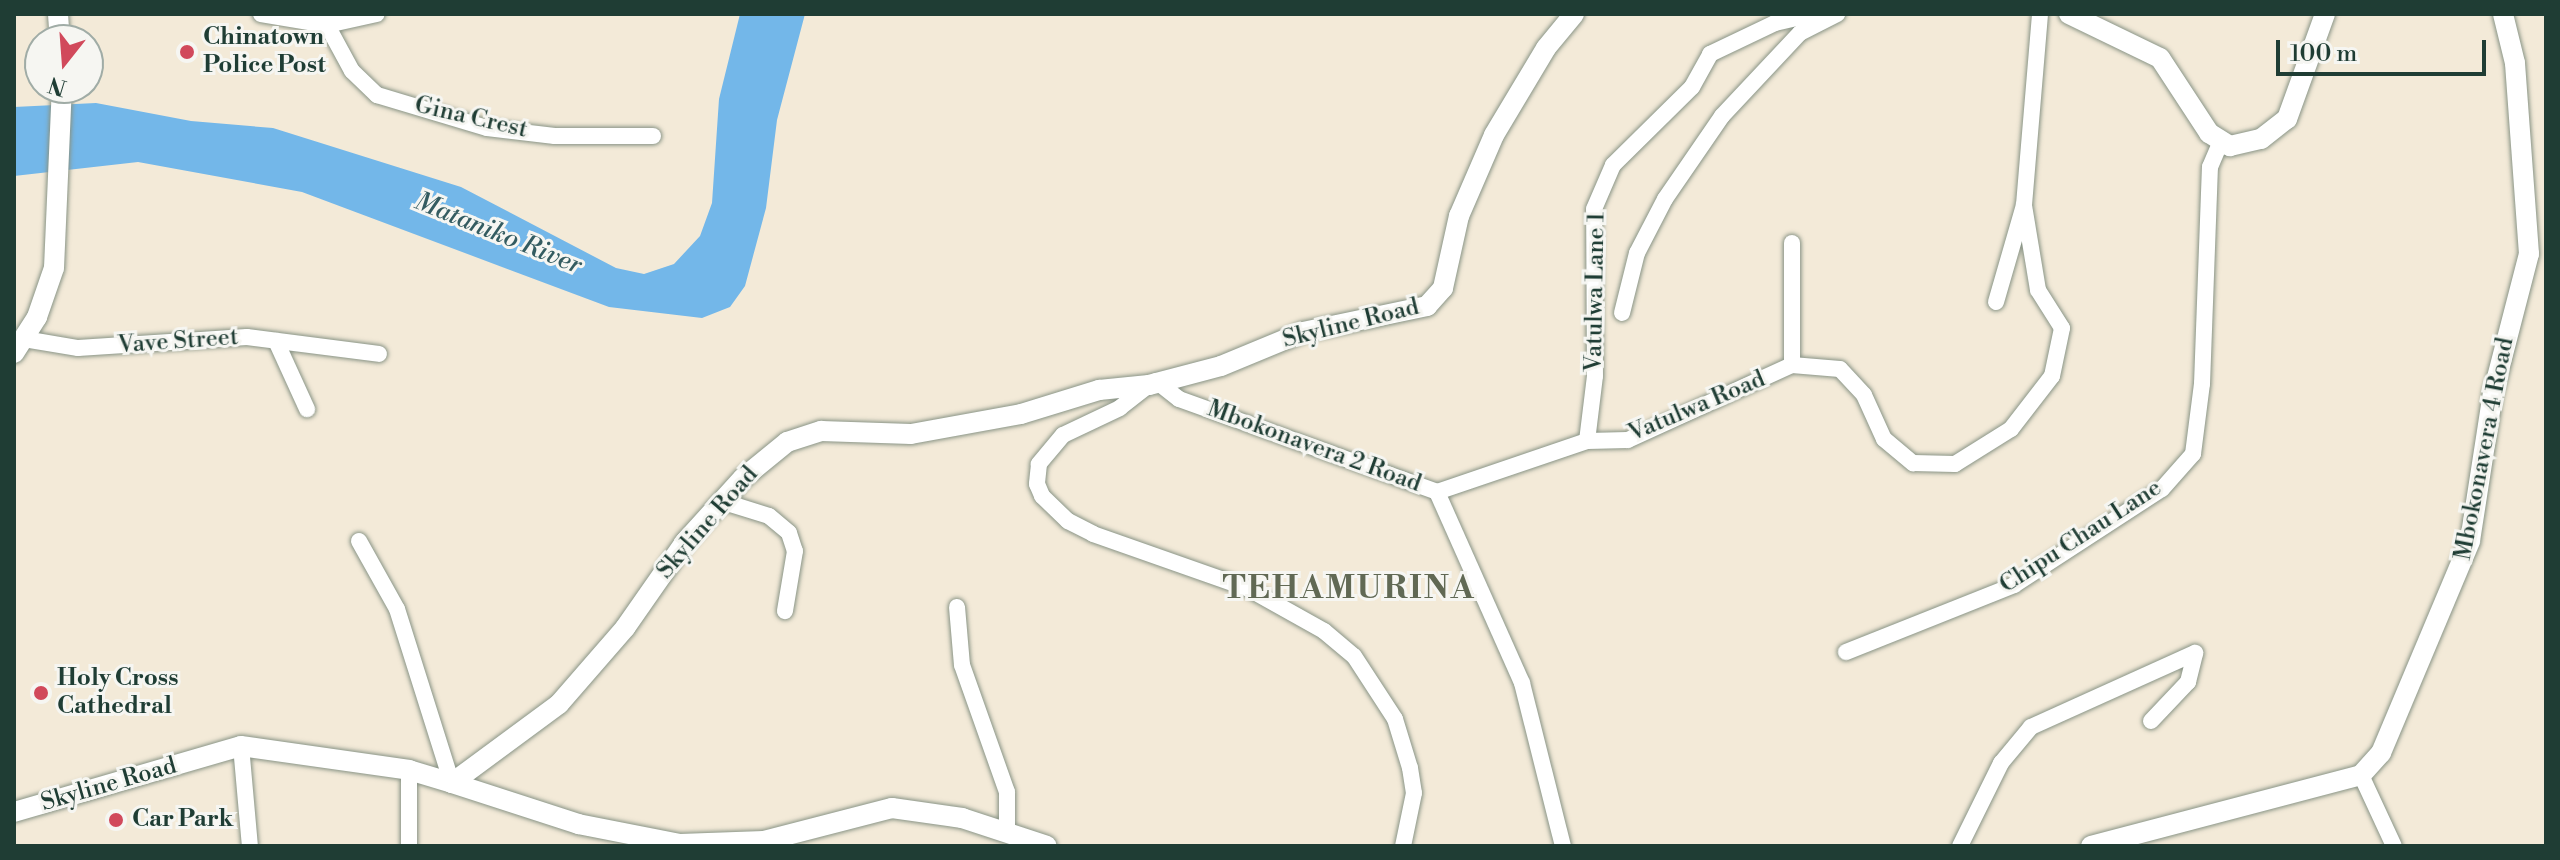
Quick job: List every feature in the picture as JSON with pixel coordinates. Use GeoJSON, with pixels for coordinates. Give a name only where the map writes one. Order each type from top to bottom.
{"type":"FeatureCollection","features":[{"type":"Feature","properties":{"kind":"street"},"geometry":{"type":"LineString","coordinates":[[261,14],[327,19],[377,14]]}},
{"type":"Feature","properties":{"kind":"street","name":"Skyline Road"},"geometry":{"type":"LineString","coordinates":[[14,812],[241,746],[409,770],[452,783],[574,689],[721,501],[770,453],[807,434],[841,430],[911,434],[1043,409],[1099,390],[1153,383],[1221,366],[1303,332],[1411,310],[1438,298],[1459,216],[1494,135],[1546,48],[1574,14]]}},
{"type":"Feature","properties":{"kind":"street","name":"Vatulwa Lane 1"},"geometry":{"type":"LineString","coordinates":[[1587,441],[1595,376],[1594,209],[1613,165],[1692,87],[1710,54],[1775,23],[1813,14]]}},
{"type":"Feature","properties":{"kind":"street"},"geometry":{"type":"LineString","coordinates":[[1622,313],[1637,253],[1665,199],[1722,116],[1800,33],[1837,14]]}},
{"type":"Feature","properties":{"kind":"street"},"geometry":{"type":"LineString","coordinates":[[1996,302],[2024,205],[2040,14]]}},
{"type":"Feature","properties":{"kind":"street"},"geometry":{"type":"LineString","coordinates":[[2069,14],[2160,58],[2220,143],[2241,146],[2261,139],[2287,119],[2325,14]]}},
{"type":"Feature","properties":{"kind":"street","name":"Mbokonavera 4 Road"},"geometry":{"type":"LineString","coordinates":[[2361,775],[2381,753],[2461,571],[2476,509],[2493,393],[2537,255],[2515,63],[2503,14]]}},
{"type":"Feature","properties":{"kind":"street","name":"Gina Crest"},"geometry":{"type":"LineString","coordinates":[[327,19],[352,71],[377,95],[487,128],[555,136],[653,136]]}},
{"type":"Feature","properties":{"kind":"street"},"geometry":{"type":"LineString","coordinates":[[19,346],[51,279],[60,216],[62,104]]}},
{"type":"Feature","properties":{"kind":"street","name":"Chipu Chau Lane"},"geometry":{"type":"LineString","coordinates":[[1846,652],[2014,585],[2162,489],[2193,454],[2202,384],[2210,167],[2220,143]]}},
{"type":"Feature","properties":{"kind":"street"},"geometry":{"type":"LineString","coordinates":[[1792,365],[1840,369],[1864,395],[1884,439],[1913,463],[1955,464],[2011,429],[2052,376],[2062,328],[2038,290],[2024,205]]}},
{"type":"Feature","properties":{"kind":"street","name":"Vatulwa Road"},"geometry":{"type":"LineString","coordinates":[[1437,492],[1587,441],[1628,440],[1792,365],[1792,243]]}},
{"type":"Feature","properties":{"kind":"street","name":"Vave Street"},"geometry":{"type":"LineString","coordinates":[[19,346],[78,348],[209,337],[276,341],[379,354]]}},
{"type":"Feature","properties":{"kind":"street"},"geometry":{"type":"LineString","coordinates":[[276,341],[307,409]]}},
{"type":"Feature","properties":{"kind":"street"},"geometry":{"type":"LineString","coordinates":[[1153,383],[1054,444],[1036,473],[1042,496],[1068,521],[1093,534],[1249,589],[1304,619],[1354,656],[1395,719],[1410,768],[1414,793],[1403,846]]}},
{"type":"Feature","properties":{"kind":"street","name":"Mbokonavera 2 Road"},"geometry":{"type":"LineString","coordinates":[[1153,383],[1179,399],[1437,492],[1522,683],[1563,846]]}},
{"type":"Feature","properties":{"kind":"street"},"geometry":{"type":"LineString","coordinates":[[721,501],[769,516],[789,533],[795,551],[785,611]]}},
{"type":"Feature","properties":{"kind":"street"},"geometry":{"type":"LineString","coordinates":[[359,541],[397,609],[452,783],[578,824],[680,844],[764,841],[892,808],[926,810],[1007,831],[1047,846]]}},
{"type":"Feature","properties":{"kind":"street"},"geometry":{"type":"LineString","coordinates":[[957,607],[962,665],[1007,792],[1007,831]]}},
{"type":"Feature","properties":{"kind":"street"},"geometry":{"type":"LineString","coordinates":[[1960,846],[2001,763],[2031,727],[2195,653],[2188,682],[2151,721]]}},
{"type":"Feature","properties":{"kind":"street"},"geometry":{"type":"LineString","coordinates":[[241,746],[250,846]]}},
{"type":"Feature","properties":{"kind":"street"},"geometry":{"type":"LineString","coordinates":[[409,770],[409,846]]}},
{"type":"Feature","properties":{"kind":"street"},"geometry":{"type":"LineString","coordinates":[[2091,846],[2361,775],[2394,846]]}},
{"type":"Feature","properties":{"kind":"water","name":"Mataniko River"},"geometry":{"type":"Polygon","coordinates":[[[740,14],[805,14],[777,120],[766,208],[745,286],[730,307],[702,318],[609,307],[302,192],[138,162],[14,176],[14,107],[101,104],[191,121],[273,128],[461,187],[616,268],[644,274],[674,264],[700,236],[712,203],[719,99],[740,14]]]}},
{"type":"Feature","properties":{"kind":"place","name":"Chinatown Police Post"},"geometry":{"type":"Point","coordinates":[187,52]}},
{"type":"Feature","properties":{"kind":"place","name":"Holy Cross Cathedral"},"geometry":{"type":"Point","coordinates":[41,693]}},
{"type":"Feature","properties":{"kind":"place","name":"Car Park"},"geometry":{"type":"Point","coordinates":[116,820]}},
{"type":"Feature","properties":{"kind":"district","name":"TEHAMURINA"},"geometry":{"type":"Point","coordinates":[1349,588]}}]}
